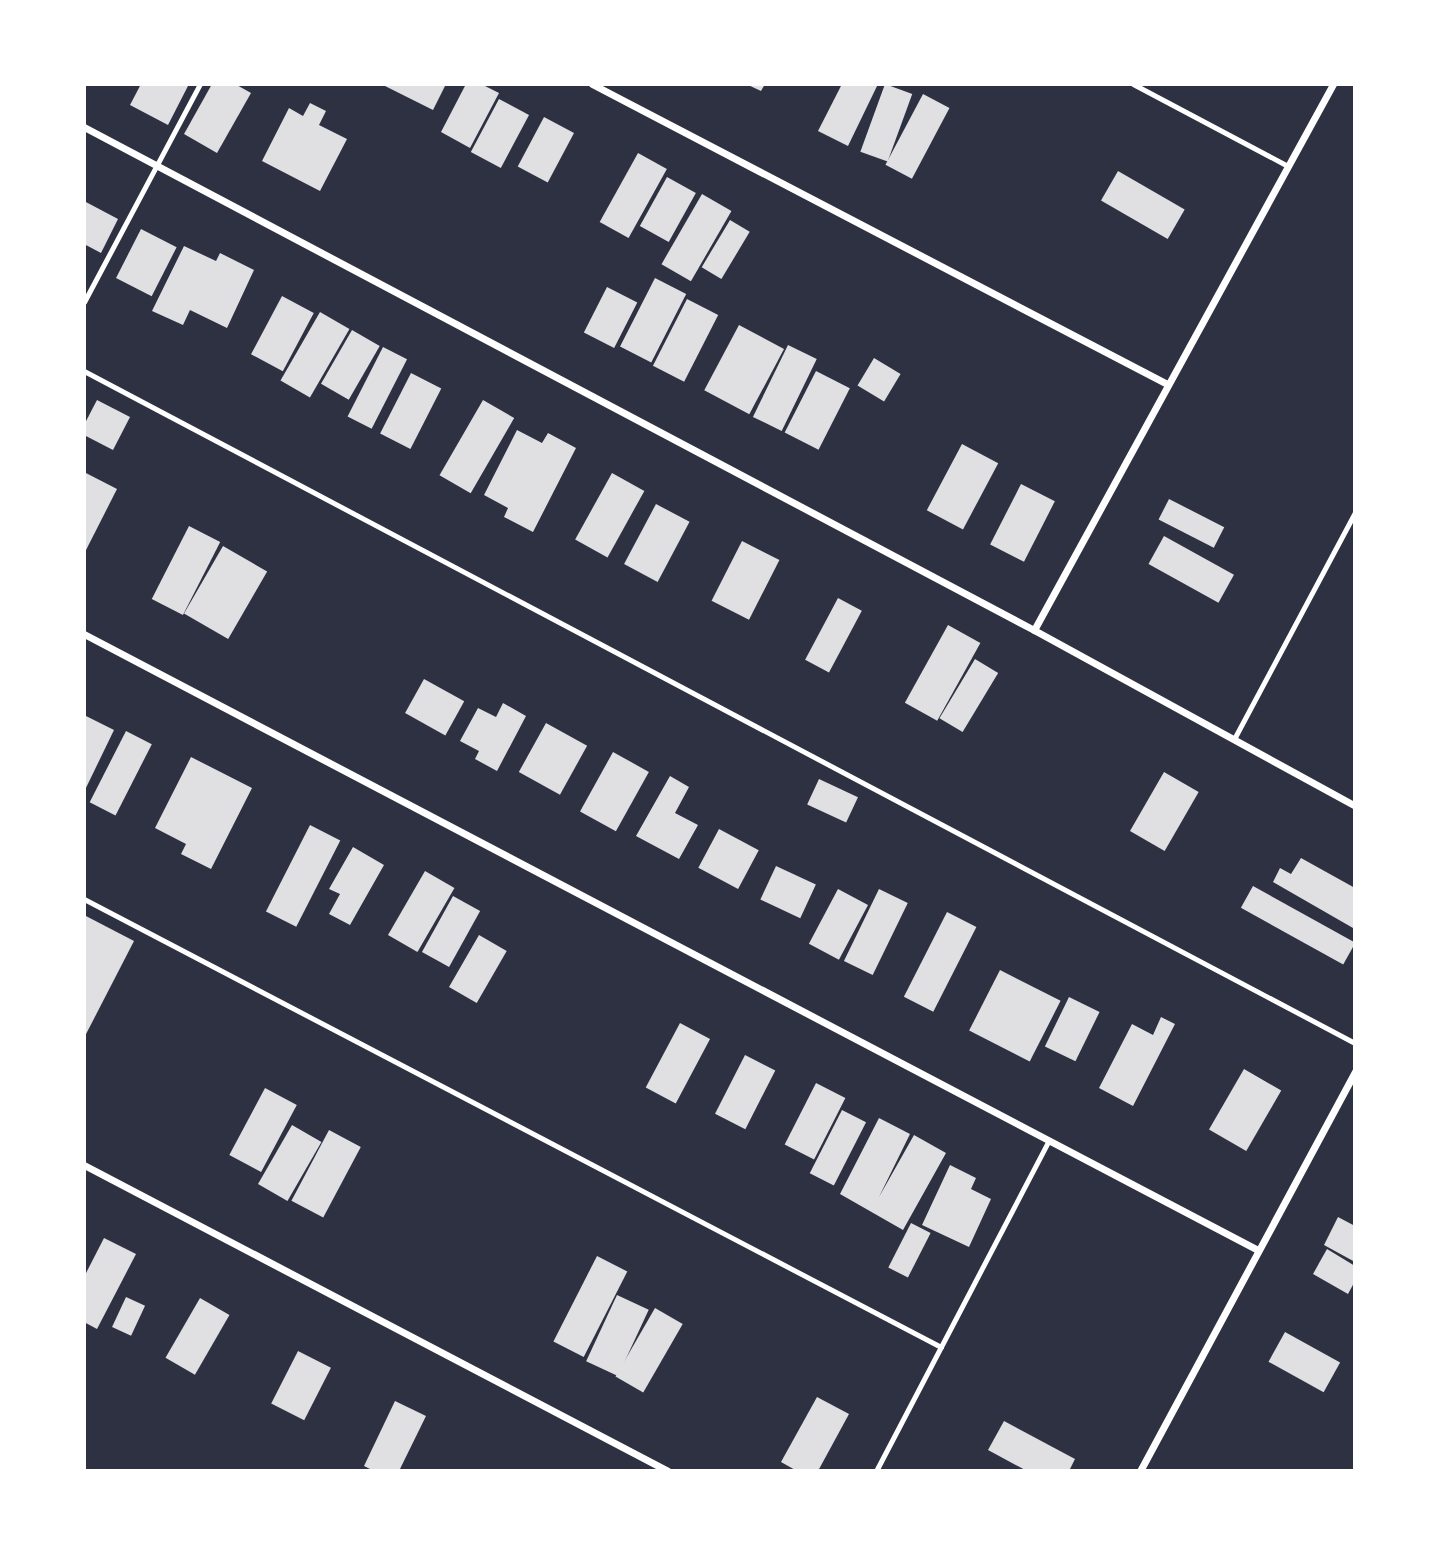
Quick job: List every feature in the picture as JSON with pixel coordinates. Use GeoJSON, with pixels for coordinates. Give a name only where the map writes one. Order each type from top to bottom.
{"type":"FeatureCollection","features":[{"type":"Feature","properties":{"kind":"street"},"geometry":{"type":"LineString","coordinates":[[592,84],[1167,384]]}},
{"type":"Feature","properties":{"kind":"street"},"geometry":{"type":"LineString","coordinates":[[1034,630],[1286,165],[1333,84]]}},
{"type":"Feature","properties":{"kind":"street"},"geometry":{"type":"LineString","coordinates":[[84,127],[1034,630],[1355,806]]}},
{"type":"Feature","properties":{"kind":"street"},"geometry":{"type":"LineString","coordinates":[[84,634],[1258,1250]]}},
{"type":"Feature","properties":{"kind":"street"},"geometry":{"type":"LineString","coordinates":[[1140,1471],[1355,1071]]}},
{"type":"Feature","properties":{"kind":"street"},"geometry":{"type":"LineString","coordinates":[[84,1166],[668,1471]]}},
{"type":"Feature","properties":{"kind":"lane"},"geometry":{"type":"LineString","coordinates":[[84,302],[200,84]]}},
{"type":"Feature","properties":{"kind":"lane"},"geometry":{"type":"LineString","coordinates":[[1133,84],[1286,165]]}},
{"type":"Feature","properties":{"kind":"lane"},"geometry":{"type":"LineString","coordinates":[[84,371],[1355,1044]]}},
{"type":"Feature","properties":{"kind":"lane"},"geometry":{"type":"LineString","coordinates":[[1234,739],[1355,512]]}},
{"type":"Feature","properties":{"kind":"lane"},"geometry":{"type":"LineString","coordinates":[[84,899],[941,1348]]}},
{"type":"Feature","properties":{"kind":"lane"},"geometry":{"type":"LineString","coordinates":[[876,1471],[1049,1140]]}},
{"type":"Feature","properties":{"kind":"building"},"geometry":{"type":"Polygon","coordinates":[[[141,84],[189,84],[168,125],[130,105],[141,84]]]}},
{"type":"Feature","properties":{"kind":"building"},"geometry":{"type":"Polygon","coordinates":[[[212,84],[235,84],[251,93],[217,153],[184,134],[212,84]]]}},
{"type":"Feature","properties":{"kind":"building"},"geometry":{"type":"Polygon","coordinates":[[[381,84],[446,84],[433,110],[381,84]]]}},
{"type":"Feature","properties":{"kind":"building"},"geometry":{"type":"Polygon","coordinates":[[[466,84],[481,84],[499,93],[470,148],[441,132],[466,84]]]}},
{"type":"Feature","properties":{"kind":"building"},"geometry":{"type":"Polygon","coordinates":[[[746,84],[765,84],[761,91],[746,84]]]}},
{"type":"Feature","properties":{"kind":"building"},"geometry":{"type":"Polygon","coordinates":[[[842,84],[878,84],[848,146],[818,131],[842,84]]]}},
{"type":"Feature","properties":{"kind":"building"},"geometry":{"type":"Polygon","coordinates":[[[885,84],[912,94],[888,162],[860,152],[885,84]]]}},
{"type":"Feature","properties":{"kind":"building"},"geometry":{"type":"Polygon","coordinates":[[[923,94],[949,108],[912,179],[885,165],[923,94]]]}},
{"type":"Feature","properties":{"kind":"building"},"geometry":{"type":"Polygon","coordinates":[[[499,99],[529,115],[501,168],[471,152],[499,99]]]}},
{"type":"Feature","properties":{"kind":"building"},"geometry":{"type":"Polygon","coordinates":[[[310,103],[326,111],[319,125],[347,139],[320,191],[262,161],[289,108],[303,116],[310,103]]]}},
{"type":"Feature","properties":{"kind":"building"},"geometry":{"type":"Polygon","coordinates":[[[544,117],[574,133],[548,182],[518,166],[544,117]]]}},
{"type":"Feature","properties":{"kind":"building"},"geometry":{"type":"Polygon","coordinates":[[[638,153],[667,169],[629,238],[600,222],[638,153]]]}},
{"type":"Feature","properties":{"kind":"building"},"geometry":{"type":"Polygon","coordinates":[[[1118,171],[1185,210],[1168,239],[1101,200],[1118,171]]]}},
{"type":"Feature","properties":{"kind":"building"},"geometry":{"type":"Polygon","coordinates":[[[667,177],[696,193],[669,242],[640,226],[667,177]]]}},
{"type":"Feature","properties":{"kind":"building"},"geometry":{"type":"Polygon","coordinates":[[[702,194],[731,211],[691,281],[662,264],[702,194]]]}},
{"type":"Feature","properties":{"kind":"building"},"geometry":{"type":"Polygon","coordinates":[[[84,201],[118,219],[101,253],[84,244],[84,201]]]}},
{"type":"Feature","properties":{"kind":"building"},"geometry":{"type":"Polygon","coordinates":[[[730,220],[750,232],[721,279],[702,267],[730,220]]]}},
{"type":"Feature","properties":{"kind":"building"},"geometry":{"type":"Polygon","coordinates":[[[141,229],[177,247],[152,296],[116,278],[141,229]]]}},
{"type":"Feature","properties":{"kind":"building"},"geometry":{"type":"Polygon","coordinates":[[[184,246],[216,261],[220,253],[254,270],[227,328],[190,310],[183,325],[152,311],[184,246]]]}},
{"type":"Feature","properties":{"kind":"building"},"geometry":{"type":"Polygon","coordinates":[[[655,278],[686,294],[651,362],[620,347],[655,278]]]}},
{"type":"Feature","properties":{"kind":"building"},"geometry":{"type":"Polygon","coordinates":[[[607,287],[637,302],[614,348],[584,332],[607,287]]]}},
{"type":"Feature","properties":{"kind":"building"},"geometry":{"type":"Polygon","coordinates":[[[282,296],[314,313],[283,371],[251,354],[282,296]]]}},
{"type":"Feature","properties":{"kind":"building"},"geometry":{"type":"Polygon","coordinates":[[[687,299],[718,315],[684,382],[653,366],[687,299]]]}},
{"type":"Feature","properties":{"kind":"building"},"geometry":{"type":"Polygon","coordinates":[[[320,312],[349,329],[310,397],[280,380],[320,312]]]}},
{"type":"Feature","properties":{"kind":"building"},"geometry":{"type":"Polygon","coordinates":[[[739,325],[784,349],[749,414],[704,390],[739,325]]]}},
{"type":"Feature","properties":{"kind":"building"},"geometry":{"type":"Polygon","coordinates":[[[352,330],[380,346],[349,400],[321,384],[352,330]]]}},
{"type":"Feature","properties":{"kind":"building"},"geometry":{"type":"Polygon","coordinates":[[[788,345],[817,359],[782,431],[753,417],[788,345]]]}},
{"type":"Feature","properties":{"kind":"building"},"geometry":{"type":"Polygon","coordinates":[[[383,347],[407,359],[372,429],[348,416],[383,347]]]}},
{"type":"Feature","properties":{"kind":"building"},"geometry":{"type":"Polygon","coordinates":[[[874,358],[901,374],[884,401],[858,385],[874,358]]]}},
{"type":"Feature","properties":{"kind":"building"},"geometry":{"type":"Polygon","coordinates":[[[816,371],[850,388],[819,450],[785,432],[816,371]]]}},
{"type":"Feature","properties":{"kind":"building"},"geometry":{"type":"Polygon","coordinates":[[[411,373],[441,388],[410,449],[380,434],[411,373]]]}},
{"type":"Feature","properties":{"kind":"building"},"geometry":{"type":"Polygon","coordinates":[[[97,400],[130,417],[113,450],[84,435],[84,425],[97,400]]]}},
{"type":"Feature","properties":{"kind":"building"},"geometry":{"type":"Polygon","coordinates":[[[483,400],[514,418],[471,493],[440,475],[483,400]]]}},
{"type":"Feature","properties":{"kind":"building"},"geometry":{"type":"Polygon","coordinates":[[[517,430],[542,443],[548,433],[576,448],[533,532],[504,517],[508,508],[484,495],[517,430]]]}},
{"type":"Feature","properties":{"kind":"building"},"geometry":{"type":"Polygon","coordinates":[[[962,444],[998,463],[963,529],[927,510],[962,444]]]}},
{"type":"Feature","properties":{"kind":"building"},"geometry":{"type":"Polygon","coordinates":[[[84,472],[117,489],[84,554],[84,472]]]}},
{"type":"Feature","properties":{"kind":"building"},"geometry":{"type":"Polygon","coordinates":[[[612,473],[644,491],[608,557],[575,539],[612,473]]]}},
{"type":"Feature","properties":{"kind":"building"},"geometry":{"type":"Polygon","coordinates":[[[1021,484],[1055,501],[1024,562],[990,545],[1021,484]]]}},
{"type":"Feature","properties":{"kind":"building"},"geometry":{"type":"Polygon","coordinates":[[[1169,499],[1224,527],[1214,548],[1159,519],[1169,499]]]}},
{"type":"Feature","properties":{"kind":"building"},"geometry":{"type":"Polygon","coordinates":[[[656,504],[690,522],[658,582],[624,564],[656,504]]]}},
{"type":"Feature","properties":{"kind":"building"},"geometry":{"type":"Polygon","coordinates":[[[189,526],[220,542],[183,615],[152,599],[189,526]]]}},
{"type":"Feature","properties":{"kind":"building"},"geometry":{"type":"Polygon","coordinates":[[[1164,536],[1234,575],[1218,603],[1148,564],[1164,536]]]}},
{"type":"Feature","properties":{"kind":"building"},"geometry":{"type":"Polygon","coordinates":[[[742,541],[779,560],[749,620],[712,601],[742,541]]]}},
{"type":"Feature","properties":{"kind":"building"},"geometry":{"type":"Polygon","coordinates":[[[223,546],[267,572],[228,639],[184,614],[223,546]]]}},
{"type":"Feature","properties":{"kind":"building"},"geometry":{"type":"Polygon","coordinates":[[[838,598],[862,611],[829,672],[805,660],[838,598]]]}},
{"type":"Feature","properties":{"kind":"building"},"geometry":{"type":"Polygon","coordinates":[[[948,625],[980,643],[937,721],[905,703],[948,625]]]}},
{"type":"Feature","properties":{"kind":"building"},"geometry":{"type":"Polygon","coordinates":[[[975,659],[998,673],[963,732],[939,718],[975,659]]]}},
{"type":"Feature","properties":{"kind":"building"},"geometry":{"type":"Polygon","coordinates":[[[424,679],[464,701],[445,735],[405,713],[424,679]]]}},
{"type":"Feature","properties":{"kind":"building"},"geometry":{"type":"Polygon","coordinates":[[[503,703],[526,716],[497,771],[475,759],[479,751],[460,741],[478,708],[496,717],[503,703]]]}},
{"type":"Feature","properties":{"kind":"building"},"geometry":{"type":"Polygon","coordinates":[[[84,715],[114,730],[84,792],[84,715]]]}},
{"type":"Feature","properties":{"kind":"building"},"geometry":{"type":"Polygon","coordinates":[[[546,723],[587,746],[560,795],[519,772],[546,723]]]}},
{"type":"Feature","properties":{"kind":"building"},"geometry":{"type":"Polygon","coordinates":[[[126,731],[152,744],[116,815],[90,802],[126,731]]]}},
{"type":"Feature","properties":{"kind":"building"},"geometry":{"type":"Polygon","coordinates":[[[613,752],[649,772],[616,831],[580,811],[613,752]]]}},
{"type":"Feature","properties":{"kind":"building"},"geometry":{"type":"Polygon","coordinates":[[[191,757],[252,788],[211,869],[181,854],[186,844],[155,828],[191,757]]]}},
{"type":"Feature","properties":{"kind":"building"},"geometry":{"type":"Polygon","coordinates":[[[1164,772],[1199,792],[1165,851],[1130,831],[1164,772]]]}},
{"type":"Feature","properties":{"kind":"building"},"geometry":{"type":"Polygon","coordinates":[[[670,776],[689,787],[675,813],[698,825],[679,859],[636,836],[670,776]]]}},
{"type":"Feature","properties":{"kind":"building"},"geometry":{"type":"Polygon","coordinates":[[[819,779],[858,797],[846,823],[807,804],[819,779]]]}},
{"type":"Feature","properties":{"kind":"building"},"geometry":{"type":"Polygon","coordinates":[[[310,825],[340,840],[296,927],[266,911],[310,825]]]}},
{"type":"Feature","properties":{"kind":"building"},"geometry":{"type":"Polygon","coordinates":[[[719,829],[759,850],[738,889],[698,868],[719,829]]]}},
{"type":"Feature","properties":{"kind":"building"},"geometry":{"type":"Polygon","coordinates":[[[353,847],[384,865],[350,925],[329,914],[340,894],[329,889],[353,847]]]}},
{"type":"Feature","properties":{"kind":"building"},"geometry":{"type":"Polygon","coordinates":[[[1301,858],[1355,888],[1353,928],[1273,882],[1280,868],[1291,874],[1301,858]]]}},
{"type":"Feature","properties":{"kind":"building"},"geometry":{"type":"Polygon","coordinates":[[[776,866],[816,885],[800,918],[760,900],[776,866]]]}},
{"type":"Feature","properties":{"kind":"building"},"geometry":{"type":"Polygon","coordinates":[[[425,871],[454,888],[417,952],[388,935],[425,871]]]}},
{"type":"Feature","properties":{"kind":"building"},"geometry":{"type":"Polygon","coordinates":[[[1253,886],[1355,943],[1343,965],[1241,908],[1253,886]]]}},
{"type":"Feature","properties":{"kind":"building"},"geometry":{"type":"Polygon","coordinates":[[[838,889],[868,905],[839,960],[809,944],[838,889]]]}},
{"type":"Feature","properties":{"kind":"building"},"geometry":{"type":"Polygon","coordinates":[[[879,889],[908,903],[873,975],[844,961],[879,889]]]}},
{"type":"Feature","properties":{"kind":"building"},"geometry":{"type":"Polygon","coordinates":[[[453,896],[480,911],[449,967],[422,952],[453,896]]]}},
{"type":"Feature","properties":{"kind":"building"},"geometry":{"type":"Polygon","coordinates":[[[947,912],[976,927],[933,1012],[904,997],[947,912]]]}},
{"type":"Feature","properties":{"kind":"building"},"geometry":{"type":"Polygon","coordinates":[[[84,915],[134,941],[84,1038],[84,915]]]}},
{"type":"Feature","properties":{"kind":"building"},"geometry":{"type":"Polygon","coordinates":[[[479,935],[507,951],[477,1003],[449,987],[479,935]]]}},
{"type":"Feature","properties":{"kind":"building"},"geometry":{"type":"Polygon","coordinates":[[[1000,970],[1061,1001],[1030,1061],[969,1031],[1000,970]]]}},
{"type":"Feature","properties":{"kind":"building"},"geometry":{"type":"Polygon","coordinates":[[[1069,997],[1100,1012],[1075,1061],[1045,1046],[1069,997]]]}},
{"type":"Feature","properties":{"kind":"building"},"geometry":{"type":"Polygon","coordinates":[[[1161,1017],[1175,1024],[1133,1106],[1099,1088],[1132,1024],[1153,1035],[1161,1017]]]}},
{"type":"Feature","properties":{"kind":"building"},"geometry":{"type":"Polygon","coordinates":[[[680,1023],[710,1039],[676,1103],[646,1087],[680,1023]]]}},
{"type":"Feature","properties":{"kind":"building"},"geometry":{"type":"Polygon","coordinates":[[[745,1055],[775,1070],[745,1129],[715,1114],[745,1055]]]}},
{"type":"Feature","properties":{"kind":"building"},"geometry":{"type":"Polygon","coordinates":[[[1244,1069],[1281,1090],[1246,1151],[1209,1130],[1244,1069]]]}},
{"type":"Feature","properties":{"kind":"building"},"geometry":{"type":"Polygon","coordinates":[[[816,1083],[845,1098],[814,1159],[785,1144],[816,1083]]]}},
{"type":"Feature","properties":{"kind":"building"},"geometry":{"type":"Polygon","coordinates":[[[265,1088],[297,1105],[261,1172],[229,1155],[265,1088]]]}},
{"type":"Feature","properties":{"kind":"building"},"geometry":{"type":"Polygon","coordinates":[[[842,1110],[866,1122],[834,1186],[810,1173],[842,1110]]]}},
{"type":"Feature","properties":{"kind":"building"},"geometry":{"type":"Polygon","coordinates":[[[879,1118],[910,1134],[879,1197],[914,1135],[946,1153],[903,1230],[840,1194],[879,1118]]]}},
{"type":"Feature","properties":{"kind":"building"},"geometry":{"type":"Polygon","coordinates":[[[292,1125],[321,1142],[287,1201],[258,1184],[292,1125]]]}},
{"type":"Feature","properties":{"kind":"building"},"geometry":{"type":"Polygon","coordinates":[[[329,1130],[361,1147],[323,1218],[291,1201],[329,1130]]]}},
{"type":"Feature","properties":{"kind":"building"},"geometry":{"type":"Polygon","coordinates":[[[950,1165],[976,1178],[971,1189],[991,1199],[969,1247],[922,1225],[950,1165]]]}},
{"type":"Feature","properties":{"kind":"building"},"geometry":{"type":"Polygon","coordinates":[[[1338,1217],[1355,1226],[1355,1262],[1324,1245],[1338,1217]]]}},
{"type":"Feature","properties":{"kind":"building"},"geometry":{"type":"Polygon","coordinates":[[[911,1223],[931,1233],[908,1278],[888,1268],[911,1223]]]}},
{"type":"Feature","properties":{"kind":"building"},"geometry":{"type":"Polygon","coordinates":[[[104,1238],[136,1254],[97,1329],[84,1322],[84,1277],[104,1238]]]}},
{"type":"Feature","properties":{"kind":"building"},"geometry":{"type":"Polygon","coordinates":[[[1327,1249],[1355,1266],[1355,1281],[1348,1294],[1313,1274],[1327,1249]]]}},
{"type":"Feature","properties":{"kind":"building"},"geometry":{"type":"Polygon","coordinates":[[[597,1256],[627,1271],[584,1357],[553,1342],[597,1256]]]}},
{"type":"Feature","properties":{"kind":"building"},"geometry":{"type":"Polygon","coordinates":[[[617,1295],[649,1310],[618,1376],[586,1361],[617,1295]]]}},
{"type":"Feature","properties":{"kind":"building"},"geometry":{"type":"Polygon","coordinates":[[[126,1297],[145,1306],[131,1336],[112,1327],[126,1297]]]}},
{"type":"Feature","properties":{"kind":"building"},"geometry":{"type":"Polygon","coordinates":[[[200,1298],[229,1315],[195,1375],[166,1358],[200,1298]]]}},
{"type":"Feature","properties":{"kind":"building"},"geometry":{"type":"Polygon","coordinates":[[[655,1308],[683,1324],[643,1392],[616,1376],[655,1308]]]}},
{"type":"Feature","properties":{"kind":"building"},"geometry":{"type":"Polygon","coordinates":[[[1285,1332],[1340,1363],[1324,1392],[1269,1362],[1285,1332]]]}},
{"type":"Feature","properties":{"kind":"building"},"geometry":{"type":"Polygon","coordinates":[[[298,1351],[331,1368],[304,1420],[271,1404],[298,1351]]]}},
{"type":"Feature","properties":{"kind":"building"},"geometry":{"type":"Polygon","coordinates":[[[817,1397],[849,1414],[818,1471],[797,1471],[781,1462],[817,1397]]]}},
{"type":"Feature","properties":{"kind":"building"},"geometry":{"type":"Polygon","coordinates":[[[395,1401],[426,1416],[399,1471],[374,1471],[364,1466],[395,1401]]]}},
{"type":"Feature","properties":{"kind":"building"},"geometry":{"type":"Polygon","coordinates":[[[1004,1421],[1075,1459],[1069,1471],[1027,1471],[988,1450],[1004,1421]]]}}]}
